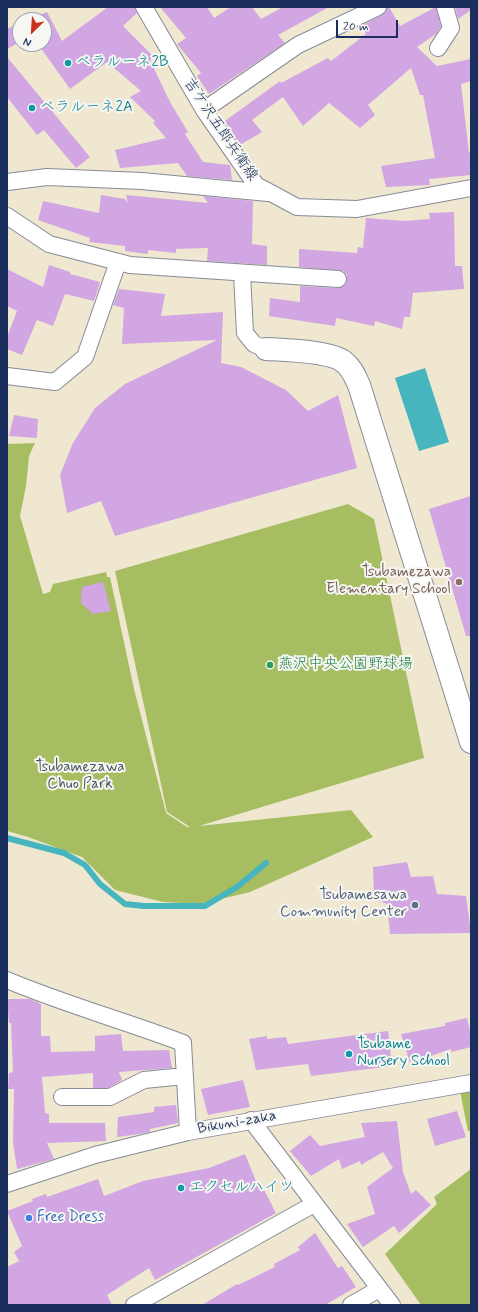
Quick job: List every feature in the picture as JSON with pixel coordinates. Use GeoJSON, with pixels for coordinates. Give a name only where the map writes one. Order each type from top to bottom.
{"type":"FeatureCollection","features":[{"type":"Feature","properties":{"kind":"street","name":"吉ケ沢五郎兵衛線"},"geometry":{"type":"LineString","coordinates":[[144,7],[204,110],[256,186],[297,207],[357,209],[471,188]]}},
{"type":"Feature","properties":{"kind":"street"},"geometry":{"type":"LineString","coordinates":[[204,110],[298,45],[378,7]]}},
{"type":"Feature","properties":{"kind":"street"},"geometry":{"type":"LineString","coordinates":[[438,48],[451,28],[445,7]]}},
{"type":"Feature","properties":{"kind":"street"},"geometry":{"type":"LineString","coordinates":[[7,182],[47,178],[142,181],[269,193]]}},
{"type":"Feature","properties":{"kind":"street"},"geometry":{"type":"LineString","coordinates":[[7,216],[49,244],[130,265],[242,274],[338,279]]}},
{"type":"Feature","properties":{"kind":"street"},"geometry":{"type":"LineString","coordinates":[[7,376],[55,382],[85,357],[118,262]]}},
{"type":"Feature","properties":{"kind":"street"},"geometry":{"type":"LineString","coordinates":[[242,274],[245,333],[254,344],[266,349],[332,356],[343,361],[351,368],[359,385],[471,742]]}},
{"type":"Feature","properties":{"kind":"street"},"geometry":{"type":"LineString","coordinates":[[7,980],[32,990],[131,1023],[183,1043],[188,1132]]}},
{"type":"Feature","properties":{"kind":"street"},"geometry":{"type":"LineString","coordinates":[[62,1098],[110,1098],[144,1080],[184,1076]]}},
{"type":"Feature","properties":{"kind":"street","name":"Bikuni-zaka"},"geometry":{"type":"LineString","coordinates":[[7,1184],[95,1155],[188,1132],[471,1083]]}},
{"type":"Feature","properties":{"kind":"street"},"geometry":{"type":"LineString","coordinates":[[251,1120],[392,1305]]}},
{"type":"Feature","properties":{"kind":"street"},"geometry":{"type":"LineString","coordinates":[[134,1305],[156,1300],[314,1204]]}},
{"type":"Feature","properties":{"kind":"street"},"geometry":{"type":"LineString","coordinates":[[351,1305],[379,1289]]}},
{"type":"Feature","properties":{"kind":"green space","name":"Tsubamezawa Chuo Park"},"geometry":{"type":"Polygon","coordinates":[[[35,443],[29,456],[26,486],[20,516],[43,594],[50,592],[53,584],[106,572],[107,577],[110,577],[134,689],[166,813],[187,827],[190,827],[167,812],[115,571],[348,504],[374,519],[424,758],[199,826],[351,810],[373,837],[250,892],[200,904],[163,902],[115,890],[82,857],[28,837],[7,831],[7,444],[35,443]]]}},
{"type":"Feature","properties":{"kind":"green space"},"geometry":{"type":"Polygon","coordinates":[[[471,1089],[471,1131],[468,1131],[460,1091],[471,1089]]]}},
{"type":"Feature","properties":{"kind":"green space"},"geometry":{"type":"Polygon","coordinates":[[[471,1169],[471,1305],[421,1305],[385,1254],[437,1204],[434,1197],[471,1169]]]}},
{"type":"Feature","properties":{"kind":"water"},"geometry":{"type":"Polygon","coordinates":[[[425,368],[449,442],[419,451],[395,378],[425,368]]]}},
{"type":"Feature","properties":{"kind":"building"},"geometry":{"type":"Polygon","coordinates":[[[108,7],[135,7],[137,13],[123,26],[154,57],[150,60],[170,102],[188,132],[185,134],[203,162],[230,165],[232,180],[187,176],[178,163],[120,168],[115,150],[166,138],[153,123],[155,121],[130,97],[141,91],[107,62],[70,89],[44,52],[52,52],[52,22],[62,41],[108,7]]]}},
{"type":"Feature","properties":{"kind":"building"},"geometry":{"type":"Polygon","coordinates":[[[160,7],[207,7],[214,18],[231,7],[252,7],[261,19],[283,7],[329,7],[278,35],[285,43],[209,94],[197,76],[201,73],[177,44],[186,38],[160,7]]]}},
{"type":"Feature","properties":{"kind":"building"},"geometry":{"type":"Polygon","coordinates":[[[387,7],[389,7],[400,26],[436,7],[441,26],[436,34],[417,47],[437,66],[471,59],[471,81],[461,84],[469,153],[471,152],[471,175],[429,179],[430,185],[386,187],[381,166],[435,158],[423,95],[420,95],[411,68],[368,105],[375,115],[360,128],[329,103],[303,126],[283,97],[252,120],[262,132],[240,145],[225,121],[280,81],[281,83],[328,58],[331,61],[366,34],[361,26],[382,15],[387,7]]]}},
{"type":"Feature","properties":{"kind":"building"},"geometry":{"type":"Polygon","coordinates":[[[455,7],[471,7],[471,10],[458,19],[455,7]]]}},
{"type":"Feature","properties":{"kind":"building"},"geometry":{"type":"Polygon","coordinates":[[[12,27],[12,46],[7,49],[7,29],[12,27]]]}},
{"type":"Feature","properties":{"kind":"building","name":"ベラルーネ2A"},"geometry":{"type":"Polygon","coordinates":[[[7,57],[90,157],[76,168],[44,130],[37,135],[7,97],[7,57]]]}},
{"type":"Feature","properties":{"kind":"building"},"geometry":{"type":"Polygon","coordinates":[[[101,195],[125,199],[128,203],[126,195],[208,203],[203,196],[253,201],[252,244],[267,246],[267,265],[207,261],[208,248],[176,249],[176,253],[148,250],[148,254],[125,251],[125,246],[89,242],[90,238],[38,220],[43,201],[99,213],[101,195]]]}},
{"type":"Feature","properties":{"kind":"building"},"geometry":{"type":"Polygon","coordinates":[[[454,212],[455,266],[462,266],[464,289],[413,293],[410,317],[404,317],[402,329],[375,321],[374,326],[336,318],[335,326],[269,316],[270,298],[300,302],[300,286],[337,288],[346,284],[347,275],[343,271],[299,267],[299,249],[357,253],[358,247],[363,248],[366,218],[404,221],[430,219],[429,213],[454,212]]]}},
{"type":"Feature","properties":{"kind":"building"},"geometry":{"type":"Polygon","coordinates":[[[49,265],[70,272],[70,274],[100,282],[99,286],[94,301],[65,294],[53,326],[37,320],[22,355],[7,349],[7,337],[17,311],[7,306],[7,269],[43,287],[49,265]]]}},
{"type":"Feature","properties":{"kind":"building"},"geometry":{"type":"Polygon","coordinates":[[[119,289],[165,294],[161,316],[223,312],[221,363],[241,367],[286,390],[308,411],[338,395],[357,468],[115,536],[101,501],[67,513],[60,475],[73,443],[95,408],[125,384],[217,340],[122,344],[124,308],[113,305],[119,289]]]}},
{"type":"Feature","properties":{"kind":"building"},"geometry":{"type":"Polygon","coordinates":[[[14,415],[38,419],[37,438],[9,436],[14,415]]]}},
{"type":"Feature","properties":{"kind":"building"},"geometry":{"type":"Polygon","coordinates":[[[471,496],[471,636],[466,636],[429,509],[471,496]]]}},
{"type":"Feature","properties":{"kind":"building"},"geometry":{"type":"Polygon","coordinates":[[[103,582],[111,611],[93,614],[81,603],[82,587],[103,582]]]}},
{"type":"Feature","properties":{"kind":"building"},"geometry":{"type":"Polygon","coordinates":[[[407,862],[411,877],[433,876],[437,894],[466,896],[471,933],[390,934],[387,904],[374,899],[373,867],[407,862]]]}},
{"type":"Feature","properties":{"kind":"building"},"geometry":{"type":"Polygon","coordinates":[[[7,999],[30,999],[41,1004],[41,1036],[50,1036],[51,1052],[95,1051],[95,1036],[121,1034],[123,1051],[169,1050],[172,1068],[119,1072],[122,1080],[108,1088],[93,1088],[93,1073],[42,1077],[45,1113],[49,1114],[49,1123],[105,1123],[106,1141],[47,1143],[54,1159],[17,1169],[13,1143],[14,1089],[8,1089],[9,1073],[13,1072],[11,1023],[9,1023],[7,999]]]}},
{"type":"Feature","properties":{"kind":"building"},"geometry":{"type":"Polygon","coordinates":[[[467,1018],[471,1035],[471,1047],[451,1052],[451,1049],[410,1063],[401,1034],[445,1026],[445,1023],[467,1018]]]}},
{"type":"Feature","properties":{"kind":"building","name":"Tsubame Nursery School"},"geometry":{"type":"Polygon","coordinates":[[[388,1031],[392,1066],[311,1076],[308,1064],[256,1070],[249,1039],[267,1036],[267,1039],[286,1037],[288,1044],[388,1031]]]}},
{"type":"Feature","properties":{"kind":"building"},"geometry":{"type":"Polygon","coordinates":[[[243,1080],[250,1107],[208,1115],[201,1089],[243,1080]]]}},
{"type":"Feature","properties":{"kind":"building"},"geometry":{"type":"Polygon","coordinates":[[[176,1105],[178,1123],[150,1129],[150,1132],[117,1137],[118,1117],[154,1112],[154,1107],[176,1105]]]}},
{"type":"Feature","properties":{"kind":"building"},"geometry":{"type":"Polygon","coordinates":[[[457,1111],[466,1137],[435,1146],[427,1119],[457,1111]]]}},
{"type":"Feature","properties":{"kind":"building"},"geometry":{"type":"Polygon","coordinates":[[[397,1121],[403,1172],[411,1194],[416,1190],[431,1205],[399,1233],[394,1226],[363,1247],[347,1224],[375,1214],[367,1187],[393,1168],[383,1152],[361,1165],[360,1161],[342,1169],[339,1159],[311,1176],[290,1151],[310,1135],[320,1146],[365,1137],[361,1123],[397,1121]]]}},
{"type":"Feature","properties":{"kind":"building"},"geometry":{"type":"Polygon","coordinates":[[[245,1154],[260,1191],[264,1190],[276,1213],[155,1280],[149,1268],[107,1295],[112,1305],[7,1305],[7,1267],[19,1261],[14,1252],[22,1246],[7,1211],[33,1201],[32,1199],[46,1194],[47,1197],[98,1179],[104,1196],[143,1181],[209,1168],[245,1154]]]}},
{"type":"Feature","properties":{"kind":"building"},"geometry":{"type":"Polygon","coordinates":[[[315,1233],[338,1268],[342,1266],[356,1287],[325,1305],[202,1305],[237,1284],[238,1285],[275,1267],[274,1264],[300,1250],[298,1247],[315,1233]]]}},
{"type":"Feature","properties":{"kind":"waterway"},"geometry":{"type":"LineString","coordinates":[[7,838],[64,853],[85,865],[100,884],[125,904],[144,906],[205,906],[237,887],[266,863]]}},
{"type":"Feature","properties":{"kind":"place","name":"ベラルーネ2B"},"geometry":{"type":"Point","coordinates":[68,63]}},
{"type":"Feature","properties":{"kind":"place","name":"ベラルーネ2A"},"geometry":{"type":"Point","coordinates":[32,108]}},
{"type":"Feature","properties":{"kind":"place","name":"Tsubamezawa Elementary School"},"geometry":{"type":"Point","coordinates":[459,582]}},
{"type":"Feature","properties":{"kind":"place","name":"燕沢中央公園野球場"},"geometry":{"type":"Point","coordinates":[270,665]}},
{"type":"Feature","properties":{"kind":"place","name":"Tsubamesawa Community Center"},"geometry":{"type":"Point","coordinates":[415,905]}},
{"type":"Feature","properties":{"kind":"place","name":"Tsubame Nursery School"},"geometry":{"type":"Point","coordinates":[349,1054]}},
{"type":"Feature","properties":{"kind":"place","name":"エクセルハイツ"},"geometry":{"type":"Point","coordinates":[181,1188]}},
{"type":"Feature","properties":{"kind":"place","name":"Free Dress"},"geometry":{"type":"Point","coordinates":[29,1218]}}]}
